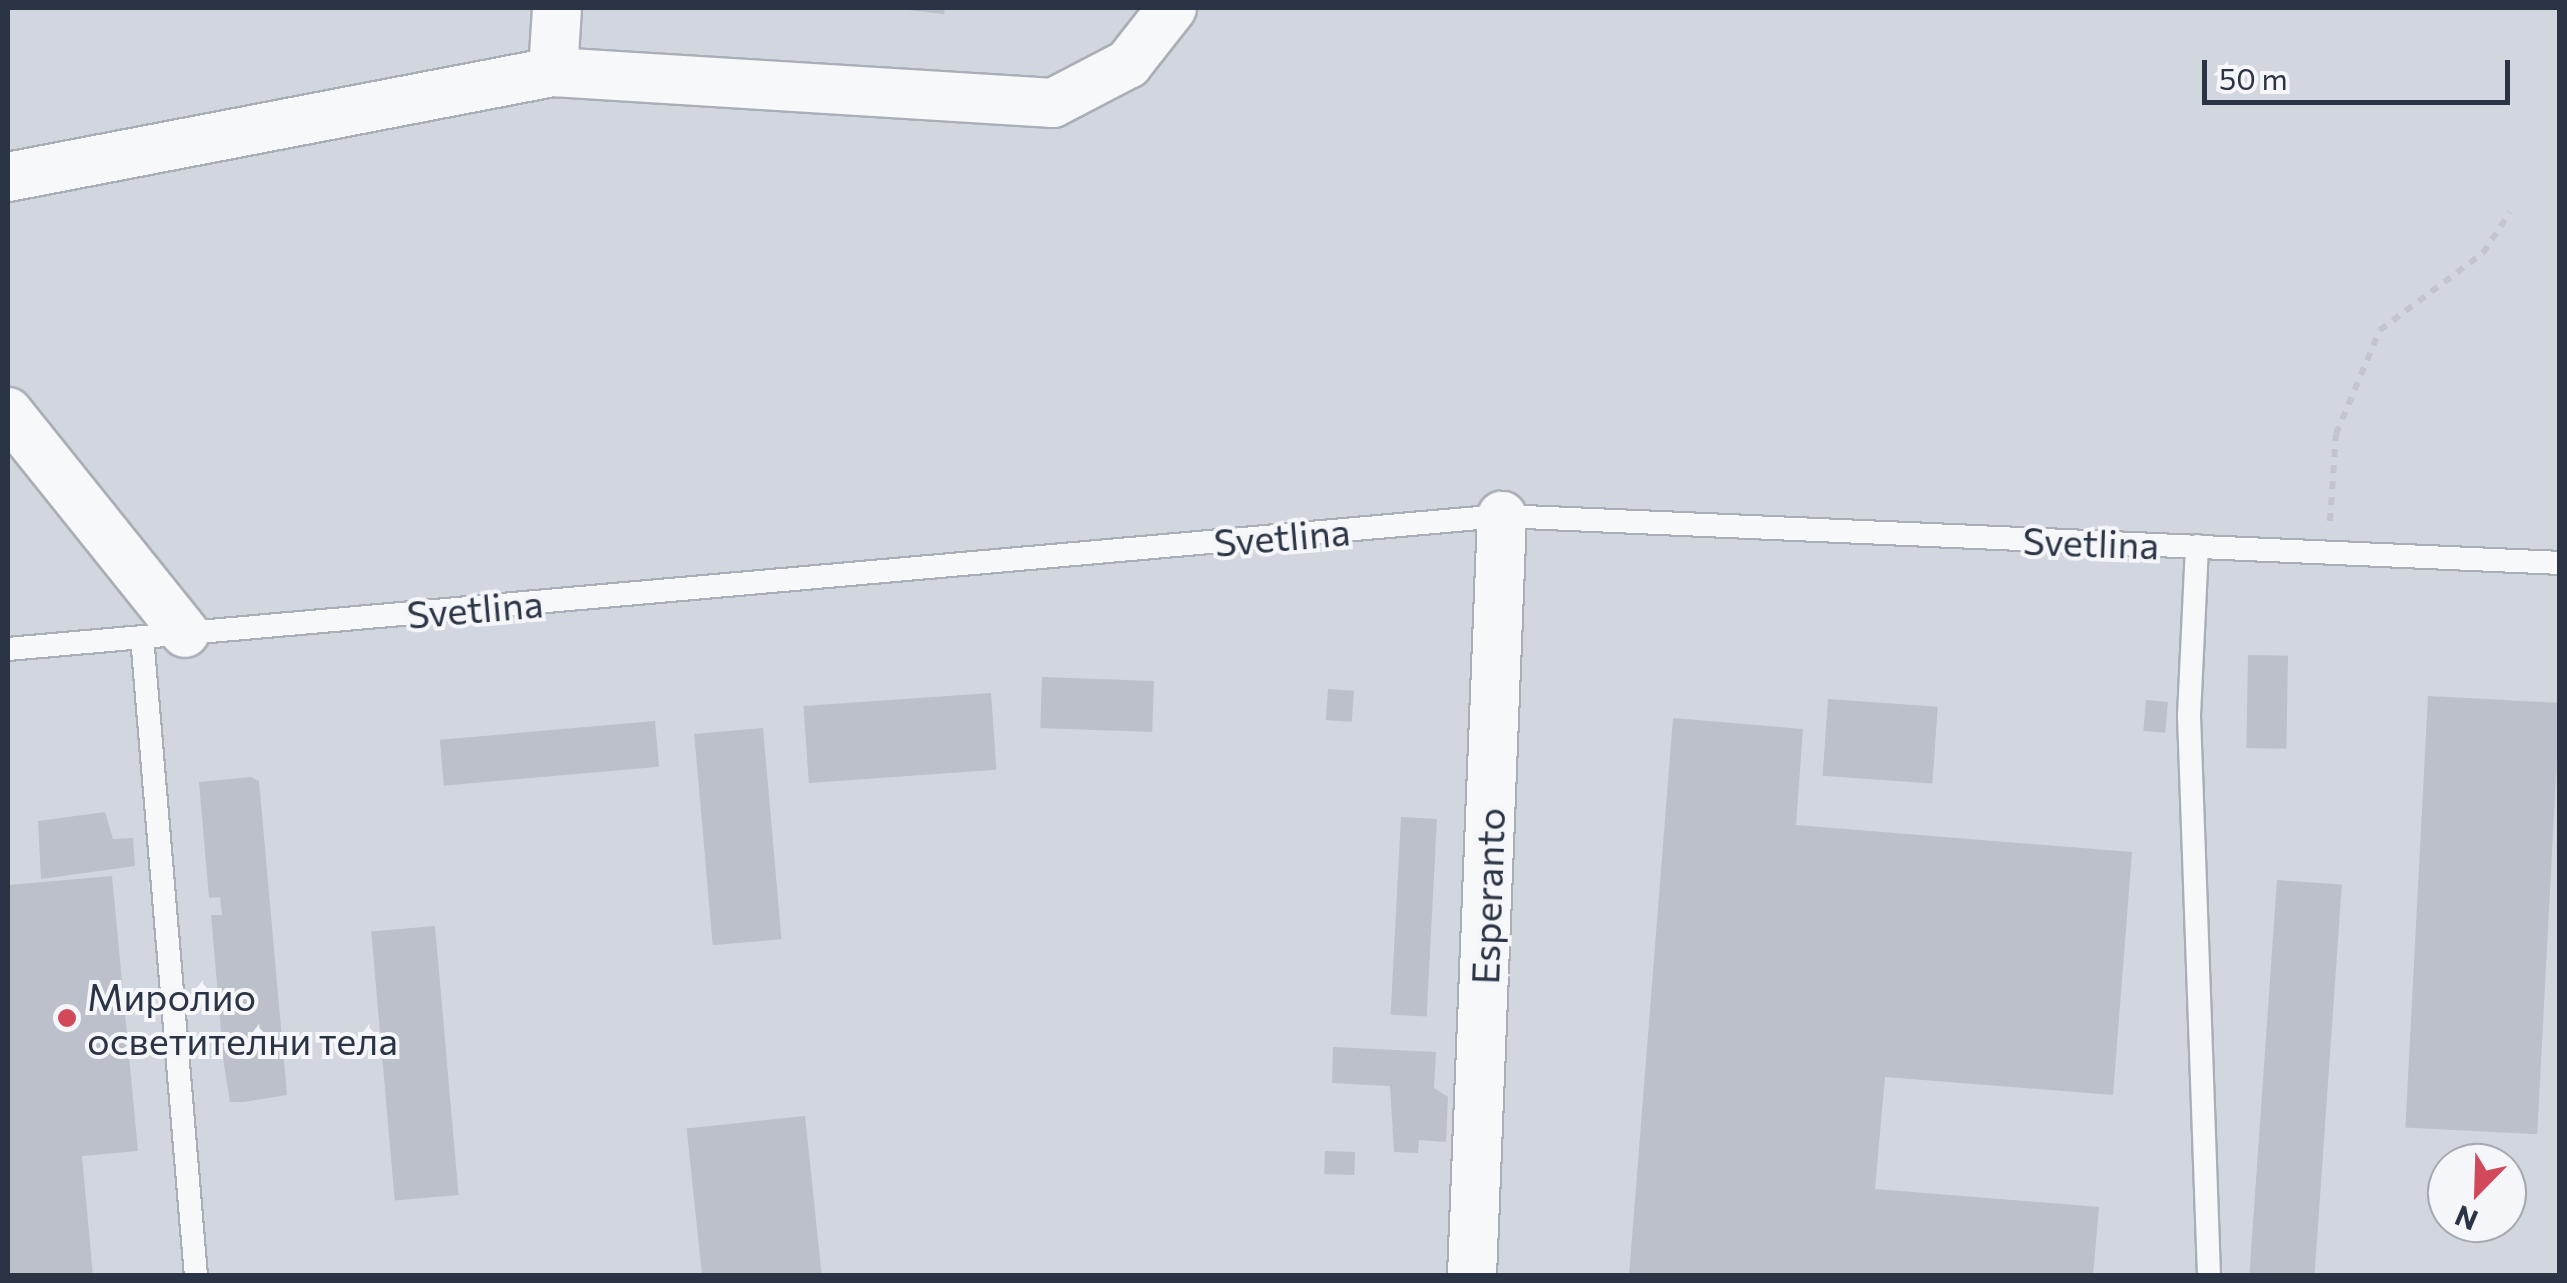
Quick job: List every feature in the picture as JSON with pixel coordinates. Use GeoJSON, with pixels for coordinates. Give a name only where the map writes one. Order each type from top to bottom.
{"type":"FeatureCollection","features":[{"type":"Feature","properties":{"kind":"street"},"geometry":{"type":"LineString","coordinates":[[553,72],[557,8]]}},
{"type":"Feature","properties":{"kind":"street"},"geometry":{"type":"LineString","coordinates":[[8,177],[553,72],[1053,102],[1128,64],[1172,8]]}},
{"type":"Feature","properties":{"kind":"street"},"geometry":{"type":"LineString","coordinates":[[8,412],[163,635]]}},
{"type":"Feature","properties":{"kind":"street","name":"Esperanto"},"geometry":{"type":"LineString","coordinates":[[1472,1276],[1502,516]]}},
{"type":"Feature","properties":{"kind":"lane","name":"Svetlina"},"geometry":{"type":"LineString","coordinates":[[8,649],[1502,516],[2560,563]]}},
{"type":"Feature","properties":{"kind":"lane"},"geometry":{"type":"LineString","coordinates":[[2197,546],[2189,716],[2209,1276]]}},
{"type":"Feature","properties":{"kind":"lane"},"geometry":{"type":"LineString","coordinates":[[163,635],[196,1276]]}},
{"type":"Feature","properties":{"kind":"path"},"geometry":{"type":"LineString","coordinates":[[2328,552],[2336,434],[2380,330],[2482,253],[2510,212]]}},
{"type":"Feature","properties":{"kind":"shaded area"},"geometry":{"type":"Polygon","coordinates":[[[8,8],[2559,8],[2559,1275],[8,1275],[8,8]]]}},
{"type":"Feature","properties":{"kind":"building"},"geometry":{"type":"Polygon","coordinates":[[[890,8],[945,8],[944,14],[890,8]]]}},
{"type":"Feature","properties":{"kind":"building"},"geometry":{"type":"Polygon","coordinates":[[[2248,655],[2288,656],[2286,749],[2246,748],[2248,655]]]}},
{"type":"Feature","properties":{"kind":"building"},"geometry":{"type":"Polygon","coordinates":[[[1042,677],[1154,681],[1152,732],[1040,728],[1042,677]]]}},
{"type":"Feature","properties":{"kind":"building"},"geometry":{"type":"Polygon","coordinates":[[[1328,689],[1354,691],[1352,722],[1326,720],[1328,689]]]}},
{"type":"Feature","properties":{"kind":"building"},"geometry":{"type":"Polygon","coordinates":[[[991,693],[996,770],[809,783],[803,706],[991,693]]]}},
{"type":"Feature","properties":{"kind":"building"},"geometry":{"type":"Polygon","coordinates":[[[2428,696],[2560,703],[2537,1134],[2405,1127],[2428,696]]]}},
{"type":"Feature","properties":{"kind":"building"},"geometry":{"type":"Polygon","coordinates":[[[1828,699],[1938,707],[1932,783],[1823,776],[1828,699]]]}},
{"type":"Feature","properties":{"kind":"building"},"geometry":{"type":"Polygon","coordinates":[[[2146,700],[2168,702],[2165,733],[2143,731],[2146,700]]]}},
{"type":"Feature","properties":{"kind":"building"},"geometry":{"type":"Polygon","coordinates":[[[1673,718],[1803,729],[1796,825],[2132,852],[2113,1095],[1885,1077],[1875,1189],[2099,1207],[2093,1276],[1629,1276],[1673,718]]]}},
{"type":"Feature","properties":{"kind":"building"},"geometry":{"type":"Polygon","coordinates":[[[655,721],[659,767],[444,786],[440,740],[655,721]]]}},
{"type":"Feature","properties":{"kind":"building"},"geometry":{"type":"Polygon","coordinates":[[[763,728],[781,939],[713,945],[694,734],[763,728]]]}},
{"type":"Feature","properties":{"kind":"building"},"geometry":{"type":"Polygon","coordinates":[[[251,777],[259,781],[287,1095],[230,1102],[211,915],[222,915],[220,897],[209,898],[199,782],[251,777]]]}},
{"type":"Feature","properties":{"kind":"building"},"geometry":{"type":"Polygon","coordinates":[[[105,812],[113,839],[133,838],[135,866],[41,879],[38,821],[105,812]]]}},
{"type":"Feature","properties":{"kind":"building"},"geometry":{"type":"Polygon","coordinates":[[[1401,817],[1437,819],[1427,1017],[1391,1015],[1401,817]]]}},
{"type":"Feature","properties":{"kind":"building","name":"Миролио осветителни тела"},"geometry":{"type":"Polygon","coordinates":[[[112,876],[138,1151],[82,1156],[93,1276],[8,1276],[8,885],[112,876]]]}},
{"type":"Feature","properties":{"kind":"building"},"geometry":{"type":"Polygon","coordinates":[[[2277,880],[2342,885],[2314,1276],[2249,1276],[2277,880]]]}},
{"type":"Feature","properties":{"kind":"building"},"geometry":{"type":"Polygon","coordinates":[[[435,926],[459,1195],[395,1201],[371,932],[435,926]]]}},
{"type":"Feature","properties":{"kind":"building"},"geometry":{"type":"Polygon","coordinates":[[[1333,1047],[1436,1052],[1434,1088],[1448,1097],[1446,1142],[1419,1140],[1418,1153],[1394,1152],[1390,1086],[1332,1083],[1333,1047]]]}},
{"type":"Feature","properties":{"kind":"building"},"geometry":{"type":"Polygon","coordinates":[[[805,1116],[822,1276],[702,1276],[687,1128],[805,1116]]]}},
{"type":"Feature","properties":{"kind":"building"},"geometry":{"type":"Polygon","coordinates":[[[1325,1151],[1355,1152],[1354,1175],[1324,1174],[1325,1151]]]}},
{"type":"Feature","properties":{"kind":"place","name":"Миролио осветителни тела"},"geometry":{"type":"Point","coordinates":[67,1018]}}]}
